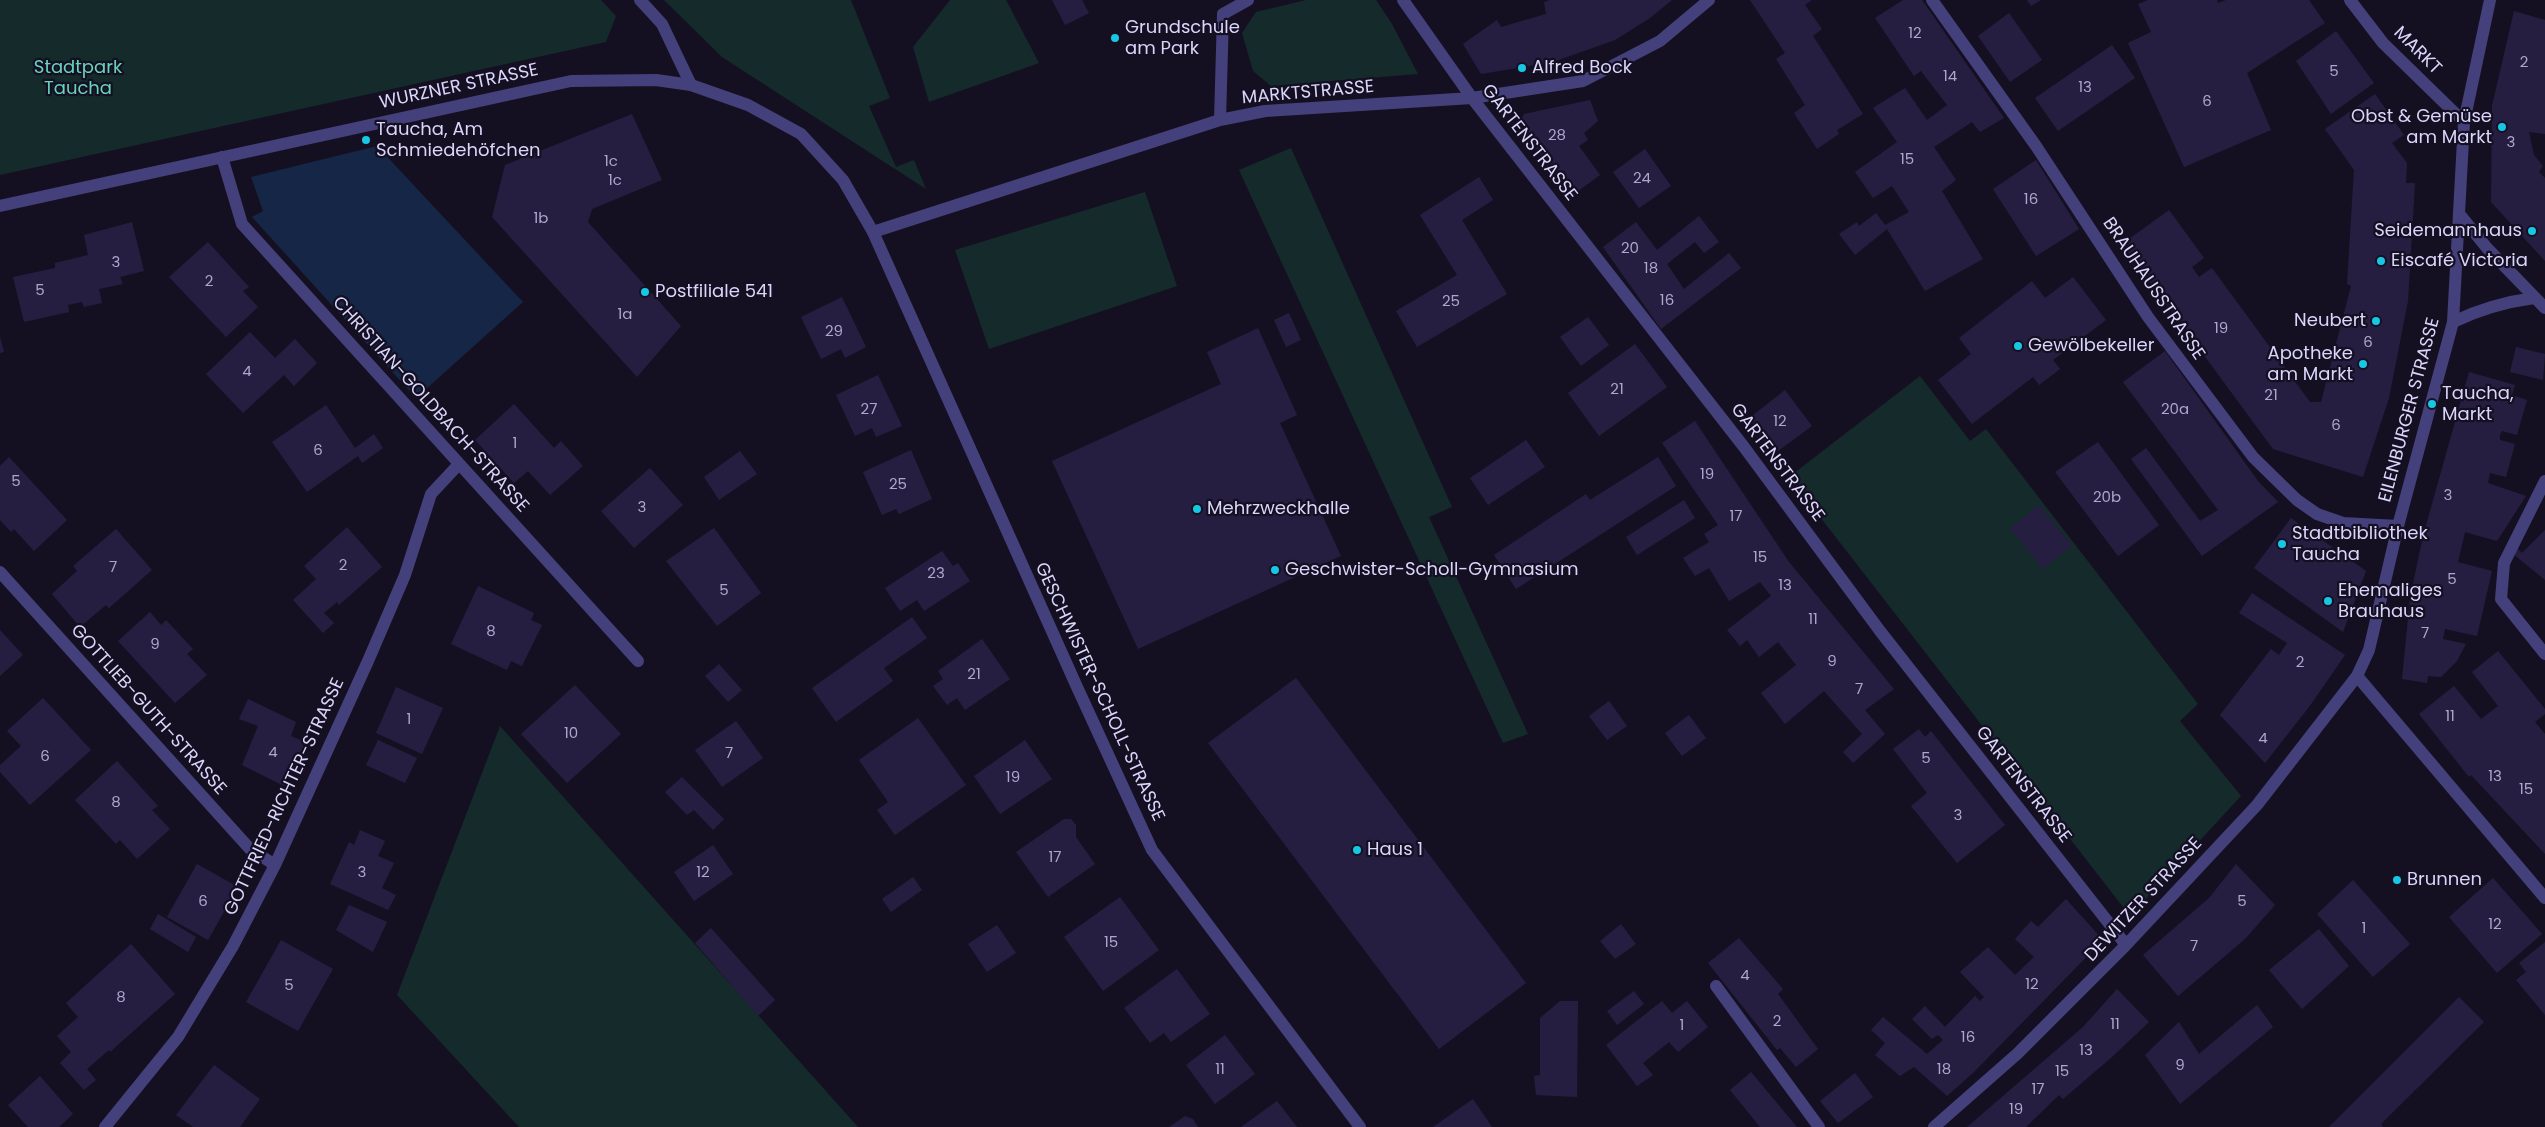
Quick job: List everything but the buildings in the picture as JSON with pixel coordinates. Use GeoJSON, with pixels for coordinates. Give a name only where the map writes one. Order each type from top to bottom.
{"type":"FeatureCollection","features":[{"type":"Feature","properties":{"kind":"street"},"geometry":{"type":"LineString","coordinates":[[640,0],[662,24],[691,85]]}},
{"type":"Feature","properties":{"kind":"street"},"geometry":{"type":"LineString","coordinates":[[1220,120],[1223,14],[1226,0]]}},
{"type":"Feature","properties":{"kind":"street"},"geometry":{"type":"LineString","coordinates":[[1223,14],[1248,0]]}},
{"type":"Feature","properties":{"kind":"street","name":"GARTENSTRASSE"},"geometry":{"type":"LineString","coordinates":[[1404,0],[1472,98],[1744,447],[1880,631],[2126,945]]}},
{"type":"Feature","properties":{"kind":"street","name":"MARKTSTRASSE"},"geometry":{"type":"LineString","coordinates":[[873,232],[1220,120],[1265,111],[1472,98],[1583,81],[1660,41],[1709,0]]}},
{"type":"Feature","properties":{"kind":"street","name":"BRAUHAUSSTRASSE"},"geometry":{"type":"LineString","coordinates":[[1932,0],[2036,146],[2148,317],[2253,457],[2297,500],[2317,514],[2343,523],[2398,526]]}},
{"type":"Feature","properties":{"kind":"street","name":"MARKT"},"geometry":{"type":"LineString","coordinates":[[2350,0],[2383,43],[2464,122]]}},
{"type":"Feature","properties":{"kind":"street"},"geometry":{"type":"LineString","coordinates":[[2490,0],[2464,122],[2461,216],[2545,308]]}},
{"type":"Feature","properties":{"kind":"street","name":"WURZNER STRASSE"},"geometry":{"type":"LineString","coordinates":[[0,206],[571,81],[656,80],[691,85],[748,105],[800,134],[842,180],[873,232]]}},
{"type":"Feature","properties":{"kind":"street","name":"CHRISTIAN-GOLDBACH-STRASSE"},"geometry":{"type":"LineString","coordinates":[[222,157],[242,224],[638,661]]}},
{"type":"Feature","properties":{"kind":"street","name":"EILENBURGER STRASSE"},"geometry":{"type":"LineString","coordinates":[[2357,676],[2369,650],[2398,526],[2453,322],[2461,216]]}},
{"type":"Feature","properties":{"kind":"street","name":"GESCHWISTER-SCHOLL-STRASSE"},"geometry":{"type":"LineString","coordinates":[[873,232],[1077,688],[1152,850],[1360,1127]]}},
{"type":"Feature","properties":{"kind":"street"},"geometry":{"type":"LineString","coordinates":[[2453,322],[2480,309],[2505,302],[2534,298]]}},
{"type":"Feature","properties":{"kind":"street","name":"GOTTFRIED-RICHTER-STRASSE"},"geometry":{"type":"LineString","coordinates":[[105,1127],[178,1037],[233,946],[275,865],[405,576],[431,494],[459,464]]}},
{"type":"Feature","properties":{"kind":"street"},"geometry":{"type":"LineString","coordinates":[[2545,481],[2504,563],[2500,598],[2545,654]]}},
{"type":"Feature","properties":{"kind":"street","name":"GOTTLIEB-GUTH-STRASSE"},"geometry":{"type":"LineString","coordinates":[[0,572],[250,849],[275,865]]}},
{"type":"Feature","properties":{"kind":"street"},"geometry":{"type":"LineString","coordinates":[[2357,676],[2545,898]]}},
{"type":"Feature","properties":{"kind":"street","name":"DEWITZER STRASSE"},"geometry":{"type":"LineString","coordinates":[[1934,1127],[2017,1054],[2126,945],[2257,804],[2357,676]]}},
{"type":"Feature","properties":{"kind":"street"},"geometry":{"type":"LineString","coordinates":[[1716,986],[1819,1127]]}},
{"type":"Feature","properties":{"kind":"green space","name":"Stadtpark Taucha"},"geometry":{"type":"Polygon","coordinates":[[[0,0],[601,0],[616,16],[606,42],[0,175],[0,0]]]}},
{"type":"Feature","properties":{"kind":"green space"},"geometry":{"type":"Polygon","coordinates":[[[664,0],[851,0],[890,98],[869,106],[896,167],[914,160],[926,189],[722,57],[664,0]]]}},
{"type":"Feature","properties":{"kind":"green space"},"geometry":{"type":"Polygon","coordinates":[[[950,0],[1006,0],[1039,63],[929,102],[913,47],[950,0]]]}},
{"type":"Feature","properties":{"kind":"green space"},"geometry":{"type":"Polygon","coordinates":[[[1306,0],[1376,0],[1392,24],[1418,74],[1271,86],[1253,71],[1242,33],[1256,12],[1306,0]]]}},
{"type":"Feature","properties":{"kind":"green space"},"geometry":{"type":"Polygon","coordinates":[[[1291,148],[1452,507],[1429,517],[1528,734],[1503,743],[1239,170],[1291,148]]]}},
{"type":"Feature","properties":{"kind":"green space"},"geometry":{"type":"Polygon","coordinates":[[[1145,192],[1177,286],[989,349],[955,250],[1145,192]]]}},
{"type":"Feature","properties":{"kind":"green space"},"geometry":{"type":"Polygon","coordinates":[[[1920,376],[1970,441],[1986,429],[2198,704],[2180,721],[2241,796],[2130,916],[1789,477],[1920,376]]]}},
{"type":"Feature","properties":{"kind":"green space"},"geometry":{"type":"Polygon","coordinates":[[[500,726],[858,1127],[519,1127],[397,995],[500,726]]]}},
{"type":"Feature","properties":{"kind":"water"},"geometry":{"type":"Polygon","coordinates":[[[377,146],[523,302],[416,398],[252,217],[263,211],[251,177],[377,146]]]}},
{"type":"Feature","properties":{"kind":"place","name":"Grundschule am Park"},"geometry":{"type":"Point","coordinates":[1115,38]}},
{"type":"Feature","properties":{"kind":"place","name":"Alfred Bock"},"geometry":{"type":"Point","coordinates":[1522,68]}},
{"type":"Feature","properties":{"kind":"place","name":"Obst & Gemüse am Markt"},"geometry":{"type":"Point","coordinates":[2502,127]}},
{"type":"Feature","properties":{"kind":"place","name":"Taucha, Am Schmiedehöfchen"},"geometry":{"type":"Point","coordinates":[366,140]}},
{"type":"Feature","properties":{"kind":"place","name":"Seidemannhaus"},"geometry":{"type":"Point","coordinates":[2532,231]}},
{"type":"Feature","properties":{"kind":"place","name":"Eiscafé Victoria"},"geometry":{"type":"Point","coordinates":[2381,261]}},
{"type":"Feature","properties":{"kind":"place","name":"Postfiliale 541"},"geometry":{"type":"Point","coordinates":[645,292]}},
{"type":"Feature","properties":{"kind":"place","name":"Neubert"},"geometry":{"type":"Point","coordinates":[2376,321]}},
{"type":"Feature","properties":{"kind":"place","name":"Gewölbekeller"},"geometry":{"type":"Point","coordinates":[2018,346]}},
{"type":"Feature","properties":{"kind":"place","name":"Apotheke am Markt"},"geometry":{"type":"Point","coordinates":[2363,364]}},
{"type":"Feature","properties":{"kind":"place","name":"Taucha, Markt"},"geometry":{"type":"Point","coordinates":[2432,404]}},
{"type":"Feature","properties":{"kind":"place","name":"Mehrzweckhalle"},"geometry":{"type":"Point","coordinates":[1197,509]}},
{"type":"Feature","properties":{"kind":"place","name":"Stadtbibliothek Taucha"},"geometry":{"type":"Point","coordinates":[2282,544]}},
{"type":"Feature","properties":{"kind":"place","name":"Geschwister-Scholl-Gymnasium"},"geometry":{"type":"Point","coordinates":[1275,570]}},
{"type":"Feature","properties":{"kind":"place","name":"Ehemaliges Brauhaus"},"geometry":{"type":"Point","coordinates":[2328,601]}},
{"type":"Feature","properties":{"kind":"place","name":"Haus 1"},"geometry":{"type":"Point","coordinates":[1357,850]}},
{"type":"Feature","properties":{"kind":"place","name":"Brunnen"},"geometry":{"type":"Point","coordinates":[2397,880]}}]}
